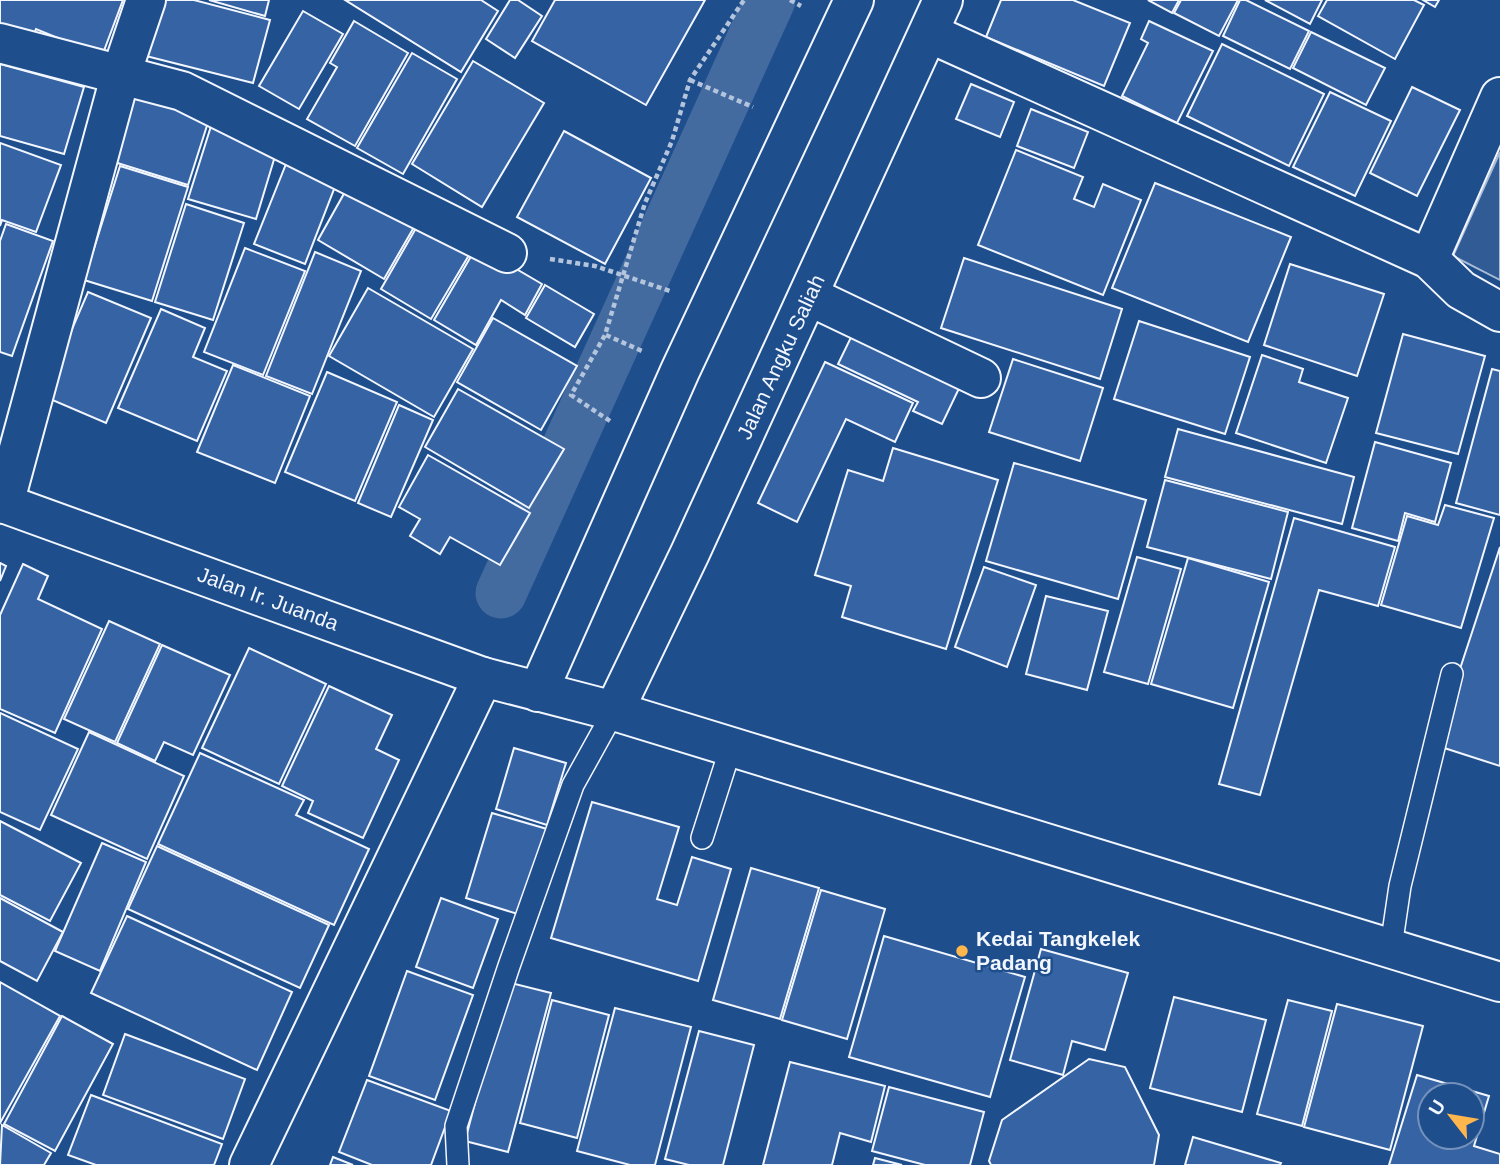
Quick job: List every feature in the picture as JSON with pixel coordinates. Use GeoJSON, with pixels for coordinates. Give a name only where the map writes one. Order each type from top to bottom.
{"type":"FeatureCollection","features":[{"type":"Feature","properties":{"kind":"main road"},"geometry":{"type":"LineString","coordinates":[[2,503],[120,77],[146,0]]}},
{"type":"Feature","properties":{"kind":"main road"},"geometry":{"type":"LineString","coordinates":[[538,692],[658,419],[855,0]]}},
{"type":"Feature","properties":{"kind":"main road"},"geometry":{"type":"LineString","coordinates":[[936,16],[1429,260],[1461,290],[1500,312]]}},
{"type":"Feature","properties":{"kind":"main road","name":"Jalan Angku Saliah"},"geometry":{"type":"LineString","coordinates":[[614,711],[809,296],[936,16]]}},
{"type":"Feature","properties":{"kind":"main road"},"geometry":{"type":"LineString","coordinates":[[0,43],[120,77],[182,91],[507,253]]}},
{"type":"Feature","properties":{"kind":"main road"},"geometry":{"type":"LineString","coordinates":[[1429,260],[1500,97]]}},
{"type":"Feature","properties":{"kind":"main road"},"geometry":{"type":"LineString","coordinates":[[809,296],[981,379]]}},
{"type":"Feature","properties":{"kind":"main road","name":"Jalan Ir. Juanda"},"geometry":{"type":"LineString","coordinates":[[2,503],[483,677],[614,711],[1500,982]]}},
{"type":"Feature","properties":{"kind":"main road"},"geometry":{"type":"LineString","coordinates":[[249,1165],[483,677]]}},
{"type":"Feature","properties":{"kind":"lane"},"geometry":{"type":"LineString","coordinates":[[1391,947],[1405,862],[1452,674]]}},
{"type":"Feature","properties":{"kind":"lane"},"geometry":{"type":"LineString","coordinates":[[458,1165],[456,1126],[509,966],[573,785],[614,711]]}},
{"type":"Feature","properties":{"kind":"lane"},"geometry":{"type":"LineString","coordinates":[[702,838],[731,747]]}},
{"type":"Feature","properties":{"kind":"path"},"geometry":{"type":"LineString","coordinates":[[597,413],[571,395],[606,335],[645,203],[672,141],[690,80],[744,0]]}},
{"type":"Feature","properties":{"kind":"path"},"geometry":{"type":"LineString","coordinates":[[690,80],[742,100]]}},
{"type":"Feature","properties":{"kind":"path"},"geometry":{"type":"LineString","coordinates":[[507,253],[596,265],[656,284]]}},
{"type":"Feature","properties":{"kind":"path"},"geometry":{"type":"LineString","coordinates":[[606,335],[631,345]]}},
{"type":"Feature","properties":{"kind":"shaded area"},"geometry":{"type":"Polygon","coordinates":[[[1500,152],[1500,280],[1453,256],[1500,152]]]}},
{"type":"Feature","properties":{"kind":"building"},"geometry":{"type":"Polygon","coordinates":[[[0,0],[123,0],[102,56],[36,29],[31,42],[0,29],[0,0]]]}},
{"type":"Feature","properties":{"kind":"building"},"geometry":{"type":"Polygon","coordinates":[[[156,0],[194,0],[270,20],[253,83],[142,55],[156,0]]]}},
{"type":"Feature","properties":{"kind":"building"},"geometry":{"type":"Polygon","coordinates":[[[209,0],[269,0],[265,16],[209,0]]]}},
{"type":"Feature","properties":{"kind":"building"},"geometry":{"type":"Polygon","coordinates":[[[345,0],[481,0],[498,11],[461,72],[345,0]]]}},
{"type":"Feature","properties":{"kind":"building"},"geometry":{"type":"Polygon","coordinates":[[[510,0],[518,0],[542,16],[515,58],[486,39],[510,0]]]}},
{"type":"Feature","properties":{"kind":"building"},"geometry":{"type":"Polygon","coordinates":[[[555,0],[705,0],[646,105],[532,41],[555,0]]]}},
{"type":"Feature","properties":{"kind":"building"},"geometry":{"type":"Polygon","coordinates":[[[1001,0],[1073,0],[1130,23],[1104,86],[986,37],[1001,0]]]}},
{"type":"Feature","properties":{"kind":"building"},"geometry":{"type":"Polygon","coordinates":[[[1148,0],[1179,0],[1172,13],[1148,0]]]}},
{"type":"Feature","properties":{"kind":"building"},"geometry":{"type":"Polygon","coordinates":[[[1181,0],[1238,0],[1219,36],[1174,13],[1181,0]]]}},
{"type":"Feature","properties":{"kind":"building"},"geometry":{"type":"Polygon","coordinates":[[[1240,0],[1246,0],[1309,31],[1290,69],[1223,36],[1240,0]]]}},
{"type":"Feature","properties":{"kind":"building"},"geometry":{"type":"Polygon","coordinates":[[[1265,0],[1322,0],[1310,24],[1265,0]]]}},
{"type":"Feature","properties":{"kind":"building"},"geometry":{"type":"Polygon","coordinates":[[[1327,0],[1414,0],[1424,5],[1395,59],[1318,16],[1327,0]]]}},
{"type":"Feature","properties":{"kind":"building"},"geometry":{"type":"Polygon","coordinates":[[[1423,0],[1439,0],[1435,7],[1423,0]]]}},
{"type":"Feature","properties":{"kind":"building"},"geometry":{"type":"Polygon","coordinates":[[[303,11],[343,34],[299,109],[259,86],[303,11]]]}},
{"type":"Feature","properties":{"kind":"building"},"geometry":{"type":"Polygon","coordinates":[[[354,21],[408,53],[355,146],[307,119],[337,67],[330,63],[354,21]]]}},
{"type":"Feature","properties":{"kind":"building"},"geometry":{"type":"Polygon","coordinates":[[[1149,21],[1213,51],[1177,123],[1122,96],[1148,43],[1141,39],[1149,21]]]}},
{"type":"Feature","properties":{"kind":"building"},"geometry":{"type":"Polygon","coordinates":[[[1311,32],[1385,68],[1366,105],[1293,68],[1311,32]]]}},
{"type":"Feature","properties":{"kind":"building"},"geometry":{"type":"Polygon","coordinates":[[[1222,44],[1324,94],[1289,166],[1187,116],[1222,44]]]}},
{"type":"Feature","properties":{"kind":"building"},"geometry":{"type":"Polygon","coordinates":[[[412,53],[457,79],[403,174],[357,148],[412,53]]]}},
{"type":"Feature","properties":{"kind":"building"},"geometry":{"type":"Polygon","coordinates":[[[473,61],[544,103],[482,207],[412,164],[473,61]]]}},
{"type":"Feature","properties":{"kind":"building"},"geometry":{"type":"Polygon","coordinates":[[[0,64],[84,87],[64,154],[0,136],[0,64]]]}},
{"type":"Feature","properties":{"kind":"building"},"geometry":{"type":"Polygon","coordinates":[[[971,84],[1014,102],[1000,137],[956,119],[971,84]]]}},
{"type":"Feature","properties":{"kind":"building"},"geometry":{"type":"Polygon","coordinates":[[[134,86],[212,110],[188,185],[111,161],[134,86]]]}},
{"type":"Feature","properties":{"kind":"building"},"geometry":{"type":"Polygon","coordinates":[[[1412,87],[1460,110],[1417,196],[1370,173],[1412,87]]]}},
{"type":"Feature","properties":{"kind":"building"},"geometry":{"type":"Polygon","coordinates":[[[1330,92],[1391,121],[1355,196],[1293,167],[1330,92]]]}},
{"type":"Feature","properties":{"kind":"building"},"geometry":{"type":"Polygon","coordinates":[[[1031,109],[1088,132],[1074,168],[1017,146],[1031,109]]]}},
{"type":"Feature","properties":{"kind":"building"},"geometry":{"type":"Polygon","coordinates":[[[212,123],[279,143],[256,219],[188,199],[212,123]]]}},
{"type":"Feature","properties":{"kind":"building"},"geometry":{"type":"Polygon","coordinates":[[[564,131],[651,178],[605,264],[517,217],[564,131]]]}},
{"type":"Feature","properties":{"kind":"building"},"geometry":{"type":"Polygon","coordinates":[[[0,143],[61,165],[36,232],[2,220],[0,226],[0,143]]]}},
{"type":"Feature","properties":{"kind":"building"},"geometry":{"type":"Polygon","coordinates":[[[1016,150],[1083,177],[1074,199],[1094,207],[1103,184],[1141,200],[1103,295],[978,245],[1016,150]]]}},
{"type":"Feature","properties":{"kind":"building"},"geometry":{"type":"Polygon","coordinates":[[[286,164],[336,184],[305,264],[254,244],[286,164]]]}},
{"type":"Feature","properties":{"kind":"building"},"geometry":{"type":"Polygon","coordinates":[[[120,166],[188,187],[152,301],[84,280],[120,166]]]}},
{"type":"Feature","properties":{"kind":"building"},"geometry":{"type":"Polygon","coordinates":[[[350,183],[417,222],[384,279],[318,240],[350,183]]]}},
{"type":"Feature","properties":{"kind":"building"},"geometry":{"type":"Polygon","coordinates":[[[1155,183],[1291,237],[1248,342],[1112,288],[1155,183]]]}},
{"type":"Feature","properties":{"kind":"building"},"geometry":{"type":"Polygon","coordinates":[[[186,204],[244,223],[213,320],[155,302],[186,204]]]}},
{"type":"Feature","properties":{"kind":"building"},"geometry":{"type":"Polygon","coordinates":[[[423,216],[475,245],[431,319],[381,289],[423,216]]]}},
{"type":"Feature","properties":{"kind":"building"},"geometry":{"type":"Polygon","coordinates":[[[6,224],[53,241],[12,356],[0,352],[0,241],[6,224]]]}},
{"type":"Feature","properties":{"kind":"building"},"geometry":{"type":"Polygon","coordinates":[[[477,246],[542,284],[525,315],[501,300],[476,345],[434,320],[477,246]]]}},
{"type":"Feature","properties":{"kind":"building"},"geometry":{"type":"Polygon","coordinates":[[[245,248],[305,271],[263,375],[204,352],[245,248]]]}},
{"type":"Feature","properties":{"kind":"building"},"geometry":{"type":"Polygon","coordinates":[[[315,252],[361,271],[312,394],[266,376],[315,252]]]}},
{"type":"Feature","properties":{"kind":"building"},"geometry":{"type":"Polygon","coordinates":[[[964,258],[1122,309],[1100,379],[941,328],[964,258]]]}},
{"type":"Feature","properties":{"kind":"building"},"geometry":{"type":"Polygon","coordinates":[[[1290,264],[1384,294],[1357,376],[1264,345],[1290,264]]]}},
{"type":"Feature","properties":{"kind":"building"},"geometry":{"type":"Polygon","coordinates":[[[545,285],[594,314],[575,347],[526,318],[545,285]]]}},
{"type":"Feature","properties":{"kind":"building"},"geometry":{"type":"Polygon","coordinates":[[[368,288],[473,349],[434,417],[329,356],[368,288]]]}},
{"type":"Feature","properties":{"kind":"building"},"geometry":{"type":"Polygon","coordinates":[[[88,292],[151,318],[106,423],[43,396],[88,292]]]}},
{"type":"Feature","properties":{"kind":"building"},"geometry":{"type":"Polygon","coordinates":[[[161,309],[205,328],[193,357],[227,371],[197,441],[118,408],[161,309]]]}},
{"type":"Feature","properties":{"kind":"building"},"geometry":{"type":"Polygon","coordinates":[[[493,318],[577,366],[541,430],[457,382],[493,318]]]}},
{"type":"Feature","properties":{"kind":"building"},"geometry":{"type":"Polygon","coordinates":[[[1139,321],[1250,357],[1225,434],[1114,399],[1139,321]]]}},
{"type":"Feature","properties":{"kind":"building"},"geometry":{"type":"Polygon","coordinates":[[[856,327],[964,378],[942,424],[913,411],[918,402],[838,364],[856,327]]]}},
{"type":"Feature","properties":{"kind":"building"},"geometry":{"type":"Polygon","coordinates":[[[1403,334],[1485,356],[1458,454],[1376,433],[1403,334]]]}},
{"type":"Feature","properties":{"kind":"building"},"geometry":{"type":"Polygon","coordinates":[[[1262,355],[1303,369],[1299,382],[1348,398],[1326,463],[1236,433],[1262,355]]]}},
{"type":"Feature","properties":{"kind":"building"},"geometry":{"type":"Polygon","coordinates":[[[1013,359],[1103,388],[1080,461],[989,432],[1013,359]]]}},
{"type":"Feature","properties":{"kind":"building"},"geometry":{"type":"Polygon","coordinates":[[[825,362],[913,403],[895,442],[846,419],[797,522],[758,503],[825,362]]]}},
{"type":"Feature","properties":{"kind":"building"},"geometry":{"type":"Polygon","coordinates":[[[233,365],[310,396],[275,483],[197,452],[233,365]]]}},
{"type":"Feature","properties":{"kind":"building"},"geometry":{"type":"Polygon","coordinates":[[[1492,369],[1500,371],[1500,515],[1456,503],[1492,369]]]}},
{"type":"Feature","properties":{"kind":"building"},"geometry":{"type":"Polygon","coordinates":[[[327,372],[397,402],[355,501],[285,472],[327,372]]]}},
{"type":"Feature","properties":{"kind":"building"},"geometry":{"type":"Polygon","coordinates":[[[458,389],[564,449],[529,508],[425,447],[458,389]]]}},
{"type":"Feature","properties":{"kind":"building"},"geometry":{"type":"Polygon","coordinates":[[[399,405],[433,420],[391,517],[358,503],[399,405]]]}},
{"type":"Feature","properties":{"kind":"building"},"geometry":{"type":"Polygon","coordinates":[[[1178,429],[1354,477],[1342,524],[1165,477],[1178,429]]]}},
{"type":"Feature","properties":{"kind":"building"},"geometry":{"type":"Polygon","coordinates":[[[1375,442],[1451,463],[1435,522],[1405,513],[1398,541],[1352,528],[1375,442]]]}},
{"type":"Feature","properties":{"kind":"building"},"geometry":{"type":"Polygon","coordinates":[[[893,448],[998,480],[946,649],[842,617],[851,586],[815,575],[848,470],[883,481],[893,448]]]}},
{"type":"Feature","properties":{"kind":"building"},"geometry":{"type":"Polygon","coordinates":[[[428,455],[530,513],[500,565],[450,537],[440,554],[410,536],[420,519],[399,507],[428,455]]]}},
{"type":"Feature","properties":{"kind":"building"},"geometry":{"type":"Polygon","coordinates":[[[1014,463],[1146,500],[1118,599],[986,561],[1014,463]]]}},
{"type":"Feature","properties":{"kind":"building"},"geometry":{"type":"Polygon","coordinates":[[[1165,480],[1288,512],[1271,579],[1147,547],[1165,480]]]}},
{"type":"Feature","properties":{"kind":"building"},"geometry":{"type":"Polygon","coordinates":[[[1445,505],[1494,518],[1461,628],[1381,605],[1407,516],[1438,525],[1445,505]]]}},
{"type":"Feature","properties":{"kind":"building"},"geometry":{"type":"Polygon","coordinates":[[[1294,518],[1395,547],[1378,606],[1319,590],[1260,795],[1219,784],[1294,518]]]}},
{"type":"Feature","properties":{"kind":"building"},"geometry":{"type":"Polygon","coordinates":[[[1500,547],[1500,766],[1435,745],[1500,547]]]}},
{"type":"Feature","properties":{"kind":"building"},"geometry":{"type":"Polygon","coordinates":[[[1137,557],[1181,569],[1148,684],[1104,672],[1137,557]]]}},
{"type":"Feature","properties":{"kind":"building"},"geometry":{"type":"Polygon","coordinates":[[[1188,558],[1269,582],[1233,708],[1151,684],[1188,558]]]}},
{"type":"Feature","properties":{"kind":"building"},"geometry":{"type":"Polygon","coordinates":[[[0,563],[6,566],[0,581],[0,563]]]}},
{"type":"Feature","properties":{"kind":"building"},"geometry":{"type":"Polygon","coordinates":[[[23,564],[48,576],[38,599],[102,629],[55,733],[0,709],[0,615],[23,564]]]}},
{"type":"Feature","properties":{"kind":"building"},"geometry":{"type":"Polygon","coordinates":[[[984,567],[1036,585],[1007,667],[955,647],[984,567]]]}},
{"type":"Feature","properties":{"kind":"building"},"geometry":{"type":"Polygon","coordinates":[[[1046,596],[1108,611],[1087,690],[1026,674],[1046,596]]]}},
{"type":"Feature","properties":{"kind":"building"},"geometry":{"type":"Polygon","coordinates":[[[109,621],[160,644],[115,742],[64,719],[109,621]]]}},
{"type":"Feature","properties":{"kind":"building"},"geometry":{"type":"Polygon","coordinates":[[[162,645],[230,675],[193,755],[164,742],[155,761],[117,743],[162,645]]]}},
{"type":"Feature","properties":{"kind":"building"},"geometry":{"type":"Polygon","coordinates":[[[249,648],[326,684],[279,784],[202,748],[249,648]]]}},
{"type":"Feature","properties":{"kind":"building"},"geometry":{"type":"Polygon","coordinates":[[[329,686],[392,715],[376,749],[399,760],[363,838],[308,813],[313,801],[282,786],[329,686]]]}},
{"type":"Feature","properties":{"kind":"building"},"geometry":{"type":"Polygon","coordinates":[[[0,713],[78,749],[40,830],[0,812],[0,713]]]}},
{"type":"Feature","properties":{"kind":"building"},"geometry":{"type":"Polygon","coordinates":[[[89,732],[184,776],[147,859],[51,815],[89,732]]]}},
{"type":"Feature","properties":{"kind":"building"},"geometry":{"type":"Polygon","coordinates":[[[514,748],[566,763],[547,825],[496,809],[514,748]]]}},
{"type":"Feature","properties":{"kind":"building"},"geometry":{"type":"Polygon","coordinates":[[[200,753],[304,800],[296,815],[369,849],[334,925],[158,844],[200,753]]]}},
{"type":"Feature","properties":{"kind":"building"},"geometry":{"type":"Polygon","coordinates":[[[592,802],[679,827],[657,899],[677,905],[692,857],[731,869],[698,981],[551,938],[592,802]]]}},
{"type":"Feature","properties":{"kind":"building"},"geometry":{"type":"Polygon","coordinates":[[[492,813],[547,829],[521,915],[466,898],[492,813]]]}},
{"type":"Feature","properties":{"kind":"building"},"geometry":{"type":"Polygon","coordinates":[[[0,821],[81,863],[50,921],[0,895],[0,821]]]}},
{"type":"Feature","properties":{"kind":"building"},"geometry":{"type":"Polygon","coordinates":[[[102,843],[146,862],[100,971],[55,951],[102,843]]]}},
{"type":"Feature","properties":{"kind":"building"},"geometry":{"type":"Polygon","coordinates":[[[157,846],[329,925],[300,988],[128,909],[157,846]]]}},
{"type":"Feature","properties":{"kind":"building"},"geometry":{"type":"Polygon","coordinates":[[[751,868],[819,888],[780,1019],[713,1000],[751,868]]]}},
{"type":"Feature","properties":{"kind":"building"},"geometry":{"type":"Polygon","coordinates":[[[821,890],[885,909],[847,1039],[782,1020],[821,890]]]}},
{"type":"Feature","properties":{"kind":"building"},"geometry":{"type":"Polygon","coordinates":[[[0,898],[63,932],[37,981],[0,961],[0,898]]]}},
{"type":"Feature","properties":{"kind":"building"},"geometry":{"type":"Polygon","coordinates":[[[441,898],[498,919],[473,988],[416,967],[441,898]]]}},
{"type":"Feature","properties":{"kind":"building"},"geometry":{"type":"Polygon","coordinates":[[[127,916],[292,992],[257,1070],[91,993],[127,916]]]}},
{"type":"Feature","properties":{"kind":"building"},"geometry":{"type":"Polygon","coordinates":[[[884,936],[1025,977],[990,1097],[849,1057],[884,936]]]}},
{"type":"Feature","properties":{"kind":"building"},"geometry":{"type":"Polygon","coordinates":[[[1041,949],[1128,973],[1105,1050],[1072,1041],[1063,1075],[1010,1060],[1041,949]]]}},
{"type":"Feature","properties":{"kind":"building"},"geometry":{"type":"Polygon","coordinates":[[[407,971],[473,995],[435,1100],[369,1076],[407,971]]]}},
{"type":"Feature","properties":{"kind":"building"},"geometry":{"type":"Polygon","coordinates":[[[0,982],[60,1016],[0,1123],[0,982]]]}},
{"type":"Feature","properties":{"kind":"building"},"geometry":{"type":"Polygon","coordinates":[[[507,982],[551,993],[508,1152],[465,1141],[507,982]]]}},
{"type":"Feature","properties":{"kind":"building"},"geometry":{"type":"Polygon","coordinates":[[[1174,997],[1266,1020],[1242,1112],[1150,1088],[1174,997]]]}},
{"type":"Feature","properties":{"kind":"building"},"geometry":{"type":"Polygon","coordinates":[[[552,1000],[609,1015],[577,1138],[520,1123],[552,1000]]]}},
{"type":"Feature","properties":{"kind":"building"},"geometry":{"type":"Polygon","coordinates":[[[1288,1000],[1332,1011],[1302,1126],[1257,1114],[1288,1000]]]}},
{"type":"Feature","properties":{"kind":"building"},"geometry":{"type":"Polygon","coordinates":[[[1337,1004],[1423,1026],[1390,1150],[1304,1127],[1337,1004]]]}},
{"type":"Feature","properties":{"kind":"building"},"geometry":{"type":"Polygon","coordinates":[[[615,1008],[691,1027],[655,1165],[630,1165],[577,1151],[615,1008]]]}},
{"type":"Feature","properties":{"kind":"building"},"geometry":{"type":"Polygon","coordinates":[[[62,1016],[113,1044],[55,1151],[4,1124],[62,1016]]]}},
{"type":"Feature","properties":{"kind":"building"},"geometry":{"type":"Polygon","coordinates":[[[699,1031],[754,1045],[723,1165],[689,1165],[665,1159],[699,1031]]]}},
{"type":"Feature","properties":{"kind":"building"},"geometry":{"type":"Polygon","coordinates":[[[125,1034],[245,1079],[223,1139],[103,1095],[125,1034]]]}},
{"type":"Feature","properties":{"kind":"building"},"geometry":{"type":"Polygon","coordinates":[[[1089,1059],[1125,1067],[1159,1135],[1154,1165],[991,1165],[989,1161],[1002,1120],[1089,1059]]]}},
{"type":"Feature","properties":{"kind":"building"},"geometry":{"type":"Polygon","coordinates":[[[790,1062],[885,1086],[871,1142],[840,1133],[832,1165],[763,1165],[790,1062]]]}},
{"type":"Feature","properties":{"kind":"building"},"geometry":{"type":"Polygon","coordinates":[[[1417,1075],[1438,1081],[1416,1081],[1416,1151],[1486,1150],[1500,1154],[1500,1165],[1389,1165],[1417,1075]]]}},
{"type":"Feature","properties":{"kind":"building"},"geometry":{"type":"Polygon","coordinates":[[[367,1080],[451,1111],[431,1165],[372,1165],[339,1152],[367,1080]]]}},
{"type":"Feature","properties":{"kind":"building"},"geometry":{"type":"Polygon","coordinates":[[[889,1087],[984,1112],[970,1165],[925,1165],[872,1151],[889,1087]]]}},
{"type":"Feature","properties":{"kind":"building"},"geometry":{"type":"Polygon","coordinates":[[[91,1095],[222,1144],[214,1165],[96,1165],[68,1155],[91,1095]]]}},
{"type":"Feature","properties":{"kind":"building"},"geometry":{"type":"Polygon","coordinates":[[[2,1125],[51,1153],[44,1165],[0,1165],[2,1125]]]}},
{"type":"Feature","properties":{"kind":"building"},"geometry":{"type":"Polygon","coordinates":[[[1193,1137],[1281,1163],[1185,1165],[1193,1137]]]}},
{"type":"Feature","properties":{"kind":"building"},"geometry":{"type":"Polygon","coordinates":[[[333,1157],[353,1165],[330,1165],[333,1157]]]}},
{"type":"Feature","properties":{"kind":"building"},"geometry":{"type":"Polygon","coordinates":[[[875,1158],[902,1165],[873,1165],[875,1158]]]}},
{"type":"Feature","properties":{"kind":"waterway"},"geometry":{"type":"LineString","coordinates":[[501,593],[770,0]]}},
{"type":"Feature","properties":{"kind":"place","name":"Kedai Tangkelek Padang"},"geometry":{"type":"Point","coordinates":[962,951]}}]}
